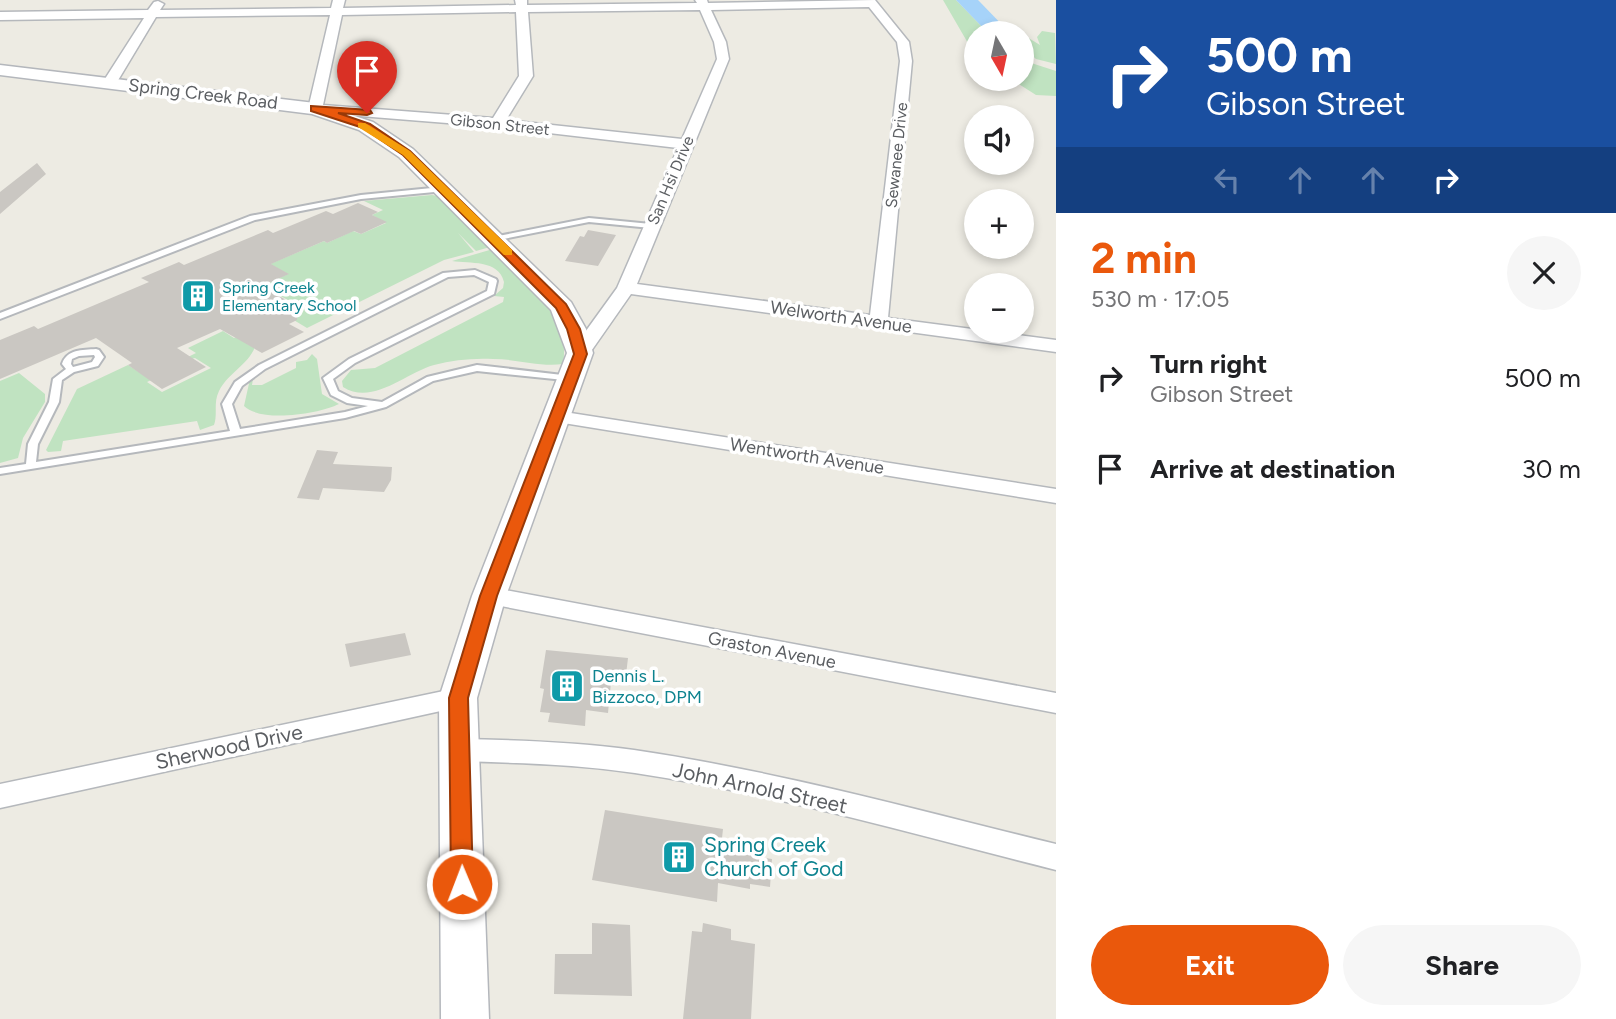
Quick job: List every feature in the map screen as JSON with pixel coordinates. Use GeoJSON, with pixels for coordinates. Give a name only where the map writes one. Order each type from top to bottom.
{"type":"FeatureCollection","features":[{"type":"Feature","properties":{"kind":"street"},"geometry":{"type":"LineString","coordinates":[[110,82],[160,0]]}},
{"type":"Feature","properties":{"kind":"street"},"geometry":{"type":"LineString","coordinates":[[0,16],[152,14],[338,6],[870,2]]}},
{"type":"Feature","properties":{"kind":"street","name":"Sewanee Drive"},"geometry":{"type":"LineString","coordinates":[[870,2],[903,42],[906,61],[878,322]]}},
{"type":"Feature","properties":{"kind":"street","name":"San Hsi Drive"},"geometry":{"type":"LineString","coordinates":[[576,366],[625,288],[723,59],[720,42],[703,3]]}},
{"type":"Feature","properties":{"kind":"street"},"geometry":{"type":"LineString","coordinates":[[497,123],[526,76],[521,4]]}},
{"type":"Feature","properties":{"kind":"street"},"geometry":{"type":"LineString","coordinates":[[315,108],[338,6]]}},
{"type":"Feature","properties":{"kind":"street","name":"Spring Creek Road"},"geometry":{"type":"LineString","coordinates":[[0,70],[315,108],[366,126],[406,153],[562,307],[573,329],[576,366]]}},
{"type":"Feature","properties":{"kind":"street","name":"Gibson Street"},"geometry":{"type":"LineString","coordinates":[[315,108],[497,123],[685,144]]}},
{"type":"Feature","properties":{"kind":"street","name":"Welworth Avenue"},"geometry":{"type":"LineString","coordinates":[[625,288],[1056,346]]}},
{"type":"Feature","properties":{"kind":"street"},"geometry":{"type":"LineString","coordinates":[[466,1019],[458,698],[489,596],[576,366]]}},
{"type":"Feature","properties":{"kind":"street","name":"Wentworth Avenue"},"geometry":{"type":"LineString","coordinates":[[558,417],[1056,496]]}},
{"type":"Feature","properties":{"kind":"street","name":"Graston Avenue"},"geometry":{"type":"LineString","coordinates":[[489,596],[1056,704]]}},
{"type":"Feature","properties":{"kind":"street","name":"Sherwood Drive"},"geometry":{"type":"LineString","coordinates":[[0,796],[458,698]]}},
{"type":"Feature","properties":{"kind":"street","name":"John Arnold Street"},"geometry":{"type":"LineString","coordinates":[[459,750],[571,754],[683,770],[755,784],[1056,858]]}},
{"type":"Feature","properties":{"kind":"lane"},"geometry":{"type":"LineString","coordinates":[[0,316],[253,218],[362,197],[442,189]]}},
{"type":"Feature","properties":{"kind":"lane"},"geometry":{"type":"LineString","coordinates":[[493,239],[589,220],[651,226]]}},
{"type":"Feature","properties":{"kind":"lane"},"geometry":{"type":"LineString","coordinates":[[236,433],[227,404],[238,383],[262,367],[446,275],[475,272],[493,281],[491,292],[352,361],[328,378],[334,393],[350,401],[383,405]]}},
{"type":"Feature","properties":{"kind":"lane"},"geometry":{"type":"LineString","coordinates":[[0,471],[345,415],[383,405],[430,379],[477,368],[576,366]]}},
{"type":"Feature","properties":{"kind":"lane"},"geometry":{"type":"LineString","coordinates":[[30,466],[33,444],[54,402],[58,379],[71,370]]}},
{"type":"Feature","properties":{"kind":"green space"},"geometry":{"type":"Polygon","coordinates":[[[943,0],[956,0],[976,21],[964,21],[964,36],[943,0]]]}},
{"type":"Feature","properties":{"kind":"green space"},"geometry":{"type":"Polygon","coordinates":[[[1042,31],[1055,33],[1056,64],[1034,57],[1034,41],[1040,45],[1037,37],[1042,31]]]}},
{"type":"Feature","properties":{"kind":"green space"},"geometry":{"type":"Polygon","coordinates":[[[1034,64],[1056,71],[1056,96],[1036,95],[1030,91],[1034,91],[1034,64]]]}},
{"type":"Feature","properties":{"kind":"green space"},"geometry":{"type":"Polygon","coordinates":[[[438,196],[490,247],[476,251],[458,233],[474,252],[444,260],[307,328],[287,316],[298,311],[299,306],[262,286],[288,274],[270,264],[324,241],[327,243],[353,231],[361,234],[386,223],[372,215],[383,210],[364,201],[438,196]]]}},
{"type":"Feature","properties":{"kind":"green space"},"geometry":{"type":"Polygon","coordinates":[[[493,249],[531,286],[553,314],[564,346],[563,364],[502,359],[463,360],[434,365],[389,386],[366,393],[343,387],[342,381],[351,370],[375,368],[503,302],[504,297],[494,296],[503,288],[504,282],[496,269],[482,264],[452,261],[493,249]]]}},
{"type":"Feature","properties":{"kind":"green space"},"geometry":{"type":"Polygon","coordinates":[[[223,331],[234,338],[239,336],[255,347],[248,359],[227,379],[219,391],[214,425],[200,430],[197,421],[63,441],[61,451],[46,450],[77,389],[128,365],[145,376],[167,372],[147,382],[162,392],[211,368],[195,358],[176,363],[196,353],[188,348],[223,331]]]}},
{"type":"Feature","properties":{"kind":"green space"},"geometry":{"type":"Polygon","coordinates":[[[312,354],[317,359],[322,394],[339,404],[305,414],[290,415],[263,414],[244,406],[250,379],[253,379],[252,385],[262,385],[296,368],[296,362],[307,360],[312,354]]]}},
{"type":"Feature","properties":{"kind":"green space"},"geometry":{"type":"Polygon","coordinates":[[[19,373],[45,394],[45,402],[23,438],[18,458],[0,463],[0,381],[19,373]]]}},
{"type":"Feature","properties":{"kind":"water"},"geometry":{"type":"Polygon","coordinates":[[[956,0],[978,0],[998,21],[976,21],[956,0]]]}},
{"type":"Feature","properties":{"kind":"building"},"geometry":{"type":"Polygon","coordinates":[[[37,163],[46,174],[0,214],[0,192],[37,163]]]}},
{"type":"Feature","properties":{"kind":"building","name":"Spring Creek Elementary School"},"geometry":{"type":"Polygon","coordinates":[[[358,203],[378,212],[372,215],[387,222],[361,234],[354,231],[327,243],[324,241],[271,264],[289,274],[262,286],[298,307],[297,320],[289,324],[304,332],[262,353],[220,329],[177,348],[206,367],[162,389],[128,365],[132,363],[96,338],[0,379],[0,340],[34,326],[38,329],[149,282],[141,278],[179,262],[184,265],[268,230],[273,233],[326,211],[333,214],[358,203]]]}},
{"type":"Feature","properties":{"kind":"building"},"geometry":{"type":"Polygon","coordinates":[[[588,230],[616,235],[598,266],[565,261],[580,236],[584,237],[588,230]]]}},
{"type":"Feature","properties":{"kind":"building"},"geometry":{"type":"Polygon","coordinates":[[[317,450],[338,452],[333,464],[392,467],[391,480],[384,492],[323,488],[319,500],[297,498],[317,450]]]}},
{"type":"Feature","properties":{"kind":"building"},"geometry":{"type":"Polygon","coordinates":[[[405,633],[411,655],[350,667],[345,644],[405,633]]]}},
{"type":"Feature","properties":{"kind":"building","name":"Dennis L. Bizzoco, DPM"},"geometry":{"type":"Polygon","coordinates":[[[546,650],[628,658],[625,683],[611,682],[608,713],[586,710],[585,726],[548,722],[550,713],[540,712],[544,689],[540,688],[546,650]]]}},
{"type":"Feature","properties":{"kind":"building","name":"Spring Creek Church of God"},"geometry":{"type":"Polygon","coordinates":[[[605,810],[723,829],[721,847],[753,852],[752,856],[772,859],[770,887],[750,884],[750,889],[718,883],[717,902],[592,880],[605,810]]]}},
{"type":"Feature","properties":{"kind":"building"},"geometry":{"type":"Polygon","coordinates":[[[592,923],[630,925],[632,996],[554,994],[555,954],[592,954],[592,923]]]}},
{"type":"Feature","properties":{"kind":"building"},"geometry":{"type":"Polygon","coordinates":[[[703,923],[731,929],[731,940],[755,944],[751,1019],[683,1019],[692,931],[702,932],[703,923]]]}},
{"type":"Feature","properties":{"kind":"slow traffic"},"geometry":{"type":"LineString","coordinates":[[362,125],[406,153],[508,253]]}},
{"type":"Feature","properties":{"kind":"place","name":"Spring Creek Elementary School"},"geometry":{"type":"Point","coordinates":[198,296]}},
{"type":"Feature","properties":{"kind":"place","name":"Dennis L. Bizzoco, DPM"},"geometry":{"type":"Point","coordinates":[567,686]}},
{"type":"Feature","properties":{"kind":"place","name":"Spring Creek Church of God"},"geometry":{"type":"Point","coordinates":[679,857]}},
{"type":"Feature","properties":{"kind":"route"},"geometry":{"type":"LineString","coordinates":[[367,113],[315,108],[366,126],[406,153],[562,307],[573,329],[580,354],[489,596],[458,698],[462,884]]}}]}
